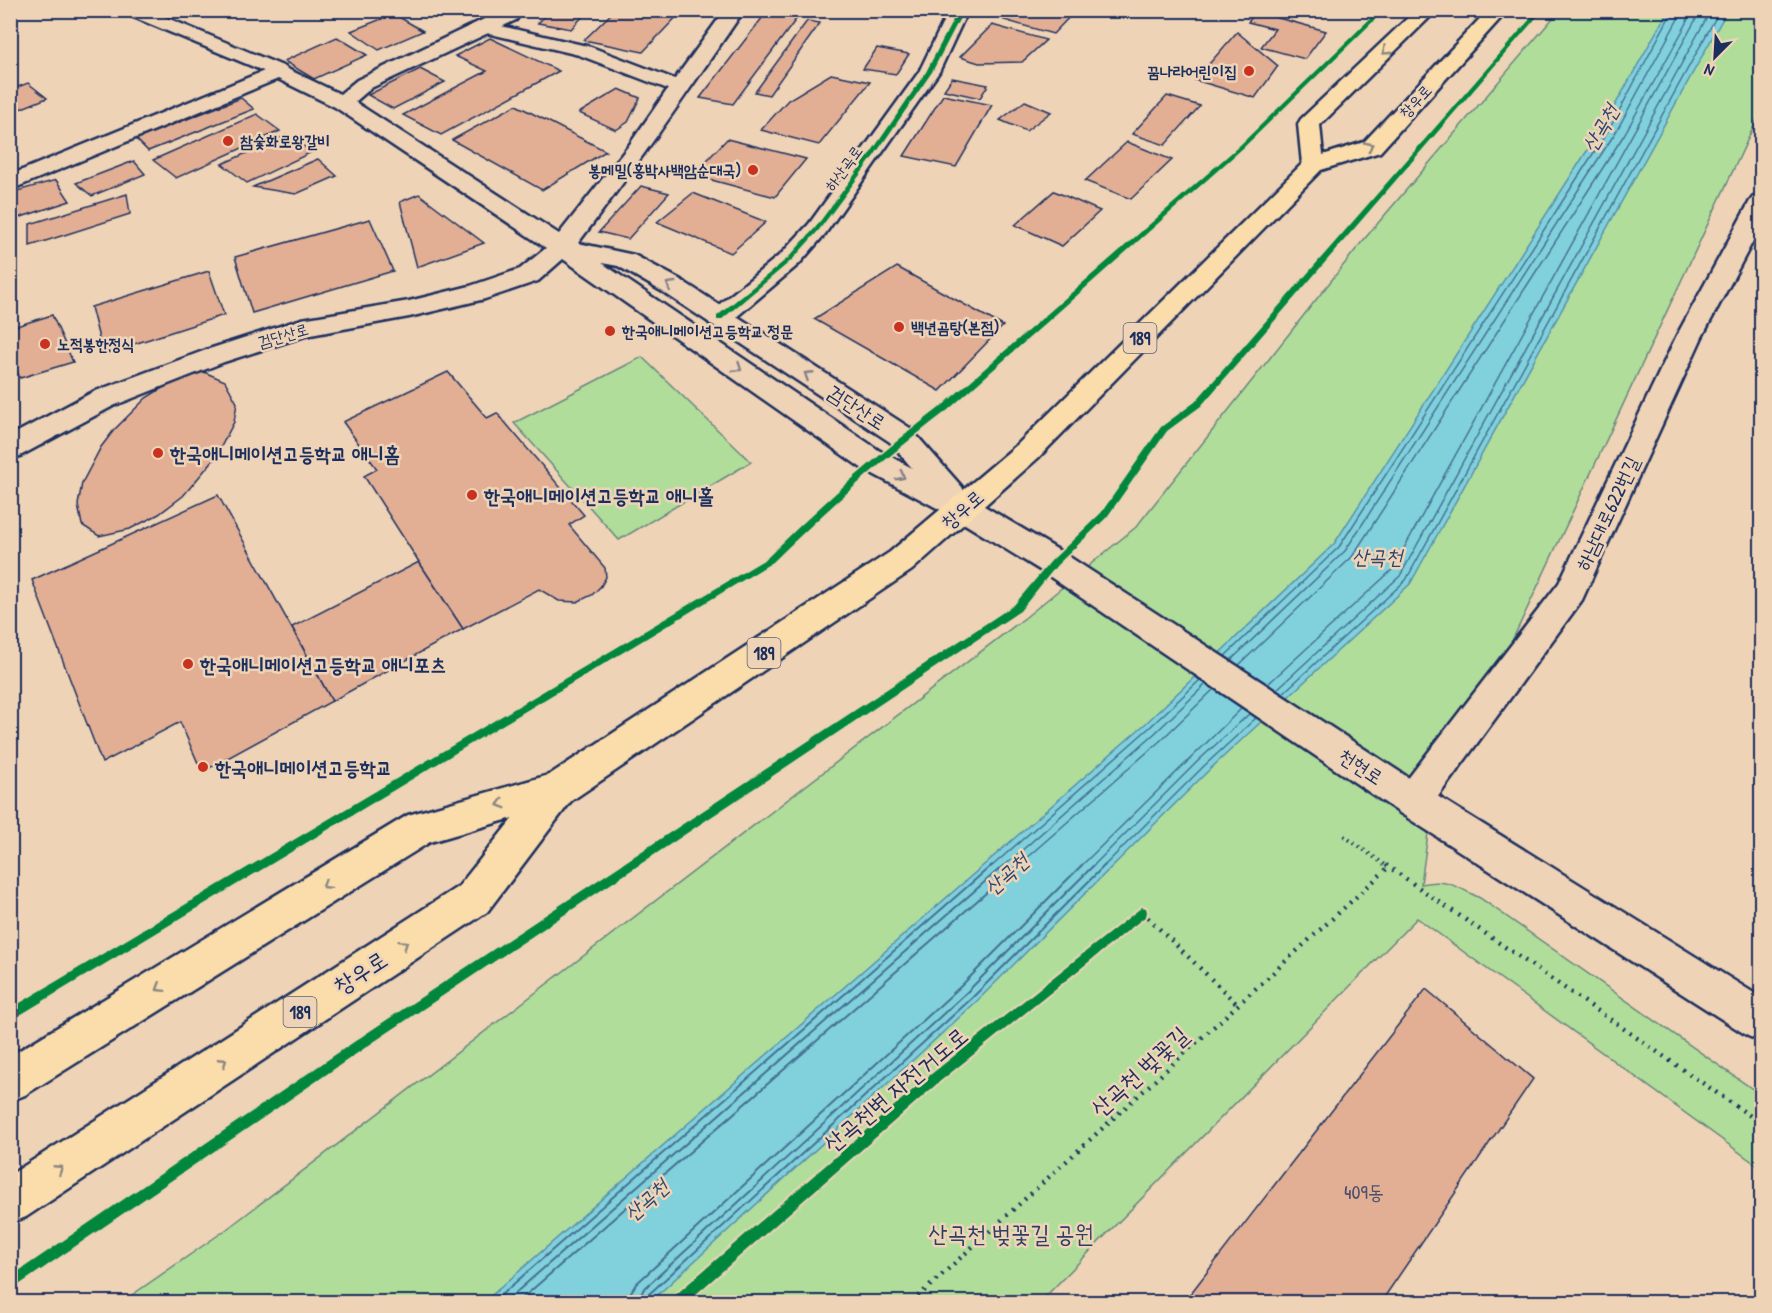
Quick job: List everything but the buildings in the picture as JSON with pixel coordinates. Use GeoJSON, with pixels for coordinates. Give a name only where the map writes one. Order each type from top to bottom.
{"type":"FeatureCollection","features":[{"type":"Feature","properties":{"kind":"main road"},"geometry":{"type":"LineString","coordinates":[[1313,165],[1309,124],[1428,10]]}},
{"type":"Feature","properties":{"kind":"main road","name":"창우로"},"geometry":{"type":"LineString","coordinates":[[10,1080],[421,827],[558,789],[901,561],[1028,451],[1313,165],[1372,147],[1499,10]]}},
{"type":"Feature","properties":{"kind":"main road","name":"창우로"},"geometry":{"type":"LineString","coordinates":[[10,1201],[473,899],[558,789]]}},
{"type":"Feature","properties":{"kind":"street"},"geometry":{"type":"LineString","coordinates":[[342,103],[364,84],[484,27],[514,10]]}},
{"type":"Feature","properties":{"kind":"street","name":"검단산로"},"geometry":{"type":"LineString","coordinates":[[10,449],[103,399],[215,356],[302,328],[409,309],[476,293],[529,275],[562,247],[639,148],[679,87],[735,10]]}},
{"type":"Feature","properties":{"kind":"street","name":"하산곡로"},"geometry":{"type":"LineString","coordinates":[[719,318],[790,259],[817,230],[929,72],[959,10]]}},
{"type":"Feature","properties":{"kind":"street"},"geometry":{"type":"LineString","coordinates":[[10,183],[22,173],[279,71],[342,103],[562,247]]}},
{"type":"Feature","properties":{"kind":"street","name":"하남대로622번길"},"geometry":{"type":"LineString","coordinates":[[1413,801],[1571,591],[1689,337],[1761,201]]}},
{"type":"Feature","properties":{"kind":"street","name":"검단산로"},"geometry":{"type":"LineString","coordinates":[[562,247],[625,260],[672,286],[900,435],[963,508]]}},
{"type":"Feature","properties":{"kind":"street","name":"검단산로"},"geometry":{"type":"LineString","coordinates":[[562,247],[870,459],[963,508]]}},
{"type":"Feature","properties":{"kind":"street","name":"천현로"},"geometry":{"type":"LineString","coordinates":[[963,508],[1057,566],[1413,801],[1761,1022]]}},
{"type":"Feature","properties":{"kind":"lane"},"geometry":{"type":"LineString","coordinates":[[132,10],[279,71]]}},
{"type":"Feature","properties":{"kind":"lane"},"geometry":{"type":"LineString","coordinates":[[484,27],[585,51],[679,87]]}},
{"type":"Feature","properties":{"kind":"path"},"geometry":{"type":"LineString","coordinates":[[1344,836],[1761,1124]]}},
{"type":"Feature","properties":{"kind":"path"},"geometry":{"type":"LineString","coordinates":[[1133,920],[1142,912],[1238,1005]]}},
{"type":"Feature","properties":{"kind":"green space","name":"산곡천 벚꽃길 공원"},"geometry":{"type":"Polygon","coordinates":[[[1559,11],[1761,11],[1761,111],[1495,677],[1441,739],[1421,884],[1445,883],[1480,898],[1761,1095],[1761,1168],[1417,918],[1040,1302],[122,1302],[227,1229],[1026,617],[1136,527],[1361,243],[1559,11]]]}},
{"type":"Feature","properties":{"kind":"green space"},"geometry":{"type":"Polygon","coordinates":[[[642,357],[751,462],[619,540],[514,423],[642,357]]]}},
{"type":"Feature","properties":{"kind":"water","name":"산곡천"},"geometry":{"type":"Polygon","coordinates":[[[1668,11],[1727,11],[1410,584],[1209,770],[976,1002],[650,1302],[484,1302],[1145,724],[1334,544],[1605,123],[1668,11]]]}},
{"type":"Feature","properties":{"kind":"cycle path"},"geometry":{"type":"LineString","coordinates":[[719,318],[790,259],[817,229],[929,72],[959,10]]}},
{"type":"Feature","properties":{"kind":"cycle path"},"geometry":{"type":"LineString","coordinates":[[10,1016],[770,560],[855,481],[945,408],[1241,147],[1383,10]]}},
{"type":"Feature","properties":{"kind":"cycle path"},"geometry":{"type":"LineString","coordinates":[[10,1285],[371,1037],[1017,608],[1054,563],[1104,515],[1164,429],[1198,404],[1541,10]]}},
{"type":"Feature","properties":{"kind":"cycle path","name":"산곡천변 자전거도로"},"geometry":{"type":"LineString","coordinates":[[678,1302],[934,1079],[1142,912]]}},
{"type":"Feature","properties":{"kind":"place","name":"꿈나라어린이집"},"geometry":{"type":"Point","coordinates":[1249,71]}},
{"type":"Feature","properties":{"kind":"place","name":"참숯화로왕갈비"},"geometry":{"type":"Point","coordinates":[228,141]}},
{"type":"Feature","properties":{"kind":"place","name":"봉메밀(홍박사백암순대국)"},"geometry":{"type":"Point","coordinates":[753,170]}},
{"type":"Feature","properties":{"kind":"place","name":"백년곰탕(본점)"},"geometry":{"type":"Point","coordinates":[899,327]}},
{"type":"Feature","properties":{"kind":"place","name":"한국애니메이션고등학교 정문"},"geometry":{"type":"Point","coordinates":[610,331]}},
{"type":"Feature","properties":{"kind":"place","name":"노적봉한정식"},"geometry":{"type":"Point","coordinates":[45,344]}},
{"type":"Feature","properties":{"kind":"place","name":"한국애니메이션고등학교 애니홈"},"geometry":{"type":"Point","coordinates":[158,453]}},
{"type":"Feature","properties":{"kind":"place","name":"한국애니메이션고등학교 애니홀"},"geometry":{"type":"Point","coordinates":[472,495]}},
{"type":"Feature","properties":{"kind":"place","name":"한국애니메이션고등학교 애니포츠"},"geometry":{"type":"Point","coordinates":[188,664]}},
{"type":"Feature","properties":{"kind":"place","name":"한국애니메이션고등학교"},"geometry":{"type":"Point","coordinates":[203,767]}}]}
